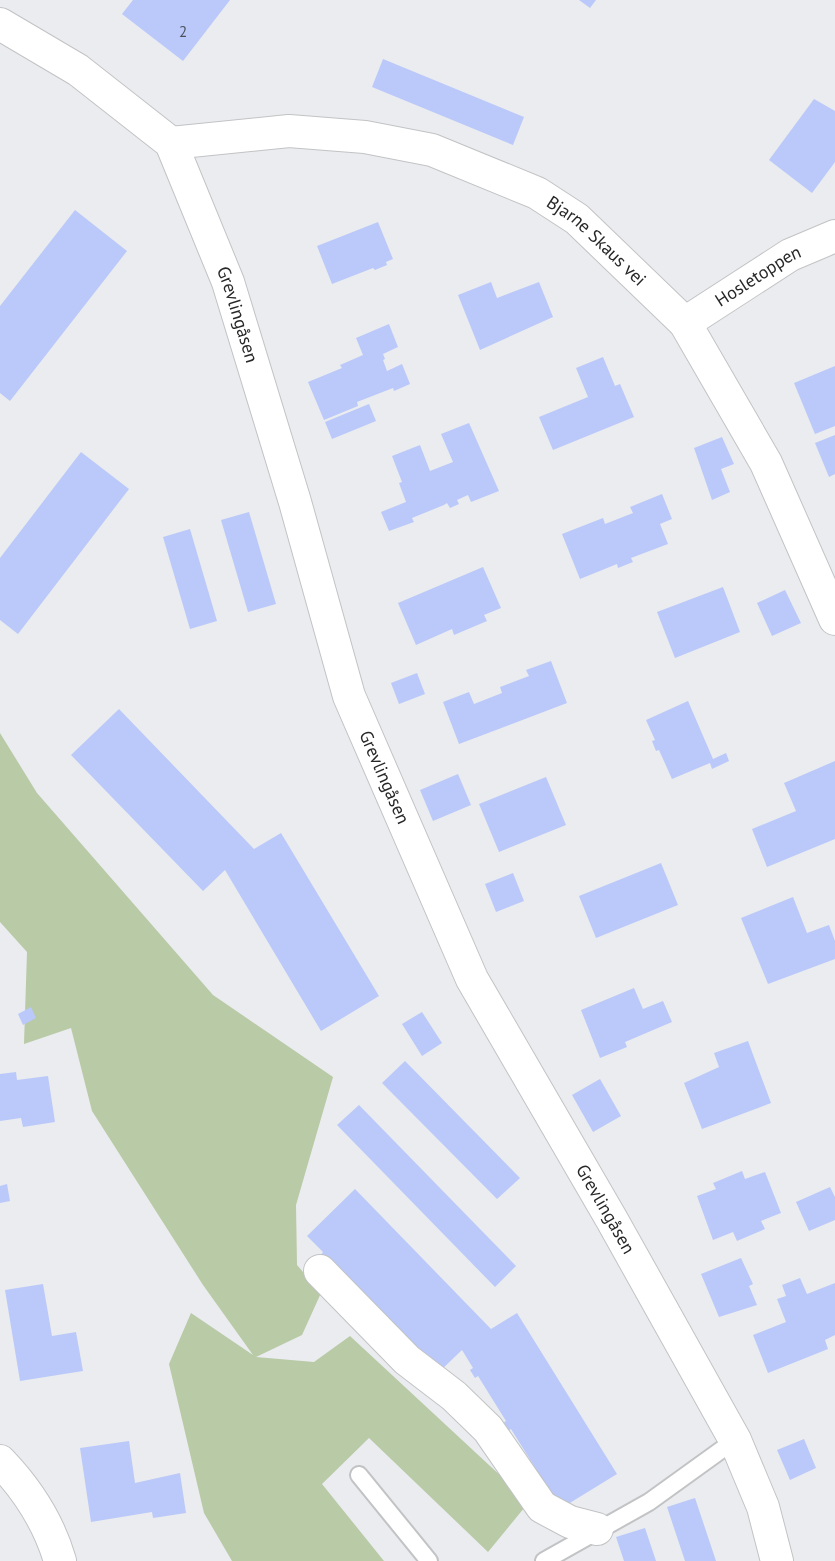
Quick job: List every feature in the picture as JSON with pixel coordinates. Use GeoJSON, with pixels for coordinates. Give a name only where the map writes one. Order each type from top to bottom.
{"type":"FeatureCollection","features":[{"type":"Feature","properties":{"kind":"street","name":"Grevlingåsen"},"geometry":{"type":"LineString","coordinates":[[0,24],[78,70],[171,143],[228,282],[295,502],[350,696],[472,979],[607,1210],[735,1440],[763,1507],[777,1561]]}},
{"type":"Feature","properties":{"kind":"street","name":"Bjarne Skaus vei"},"geometry":{"type":"LineString","coordinates":[[171,143],[290,131],[365,137],[432,150],[537,193],[577,219],[685,323],[766,463],[835,619]]}},
{"type":"Feature","properties":{"kind":"street","name":"Hosletoppen"},"geometry":{"type":"LineString","coordinates":[[685,323],[790,255],[835,236]]}},
{"type":"Feature","properties":{"kind":"street"},"geometry":{"type":"LineString","coordinates":[[320,1271],[408,1360],[454,1396],[488,1429],[542,1507],[570,1522],[597,1529]]}},
{"type":"Feature","properties":{"kind":"street"},"geometry":{"type":"LineString","coordinates":[[0,1461],[22,1485],[39,1513],[60,1561]]}},
{"type":"Feature","properties":{"kind":"lane"},"geometry":{"type":"LineString","coordinates":[[544,1561],[597,1529],[649,1502],[735,1440]]}},
{"type":"Feature","properties":{"kind":"lane"},"geometry":{"type":"LineString","coordinates":[[359,1475],[429,1561]]}},
{"type":"Feature","properties":{"kind":"green space"},"geometry":{"type":"Polygon","coordinates":[[[0,733],[37,793],[213,995],[333,1077],[296,1205],[297,1265],[321,1293],[302,1335],[256,1357],[314,1362],[350,1336],[529,1502],[488,1552],[369,1438],[322,1484],[384,1561],[232,1561],[204,1513],[169,1364],[191,1313],[253,1355],[203,1285],[92,1111],[71,1028],[24,1044],[27,952],[0,922],[0,733]]]}},
{"type":"Feature","properties":{"kind":"building"},"geometry":{"type":"Polygon","coordinates":[[[133,0],[230,0],[183,61],[122,14],[133,0]]]}},
{"type":"Feature","properties":{"kind":"building"},"geometry":{"type":"Polygon","coordinates":[[[579,0],[596,0],[590,8],[579,0]]]}},
{"type":"Feature","properties":{"kind":"building"},"geometry":{"type":"Polygon","coordinates":[[[383,59],[524,117],[513,145],[372,87],[383,59]]]}},
{"type":"Feature","properties":{"kind":"building"},"geometry":{"type":"Polygon","coordinates":[[[814,99],[835,111],[835,162],[812,193],[769,160],[814,99]]]}},
{"type":"Feature","properties":{"kind":"building"},"geometry":{"type":"Polygon","coordinates":[[[75,210],[127,251],[10,401],[0,393],[0,306],[75,210]]]}},
{"type":"Feature","properties":{"kind":"building"},"geometry":{"type":"Polygon","coordinates":[[[378,222],[393,259],[386,262],[387,265],[375,270],[373,268],[332,284],[317,246],[378,222]]]}},
{"type":"Feature","properties":{"kind":"building"},"geometry":{"type":"Polygon","coordinates":[[[491,282],[497,298],[539,282],[553,317],[480,350],[458,295],[491,282]]]}},
{"type":"Feature","properties":{"kind":"building"},"geometry":{"type":"Polygon","coordinates":[[[389,324],[398,347],[383,354],[385,359],[383,360],[387,371],[402,364],[410,384],[357,402],[358,406],[324,420],[308,382],[342,368],[340,365],[363,355],[356,338],[389,324]]]}},
{"type":"Feature","properties":{"kind":"building"},"geometry":{"type":"Polygon","coordinates":[[[603,357],[615,386],[620,384],[634,417],[553,450],[539,417],[588,397],[576,368],[603,357]]]}},
{"type":"Feature","properties":{"kind":"building"},"geometry":{"type":"Polygon","coordinates":[[[835,366],[835,426],[815,434],[794,383],[835,366]]]}},
{"type":"Feature","properties":{"kind":"building"},"geometry":{"type":"Polygon","coordinates":[[[369,404],[376,421],[332,439],[325,422],[369,404]]]}},
{"type":"Feature","properties":{"kind":"building"},"geometry":{"type":"Polygon","coordinates":[[[469,423],[499,491],[471,502],[468,495],[457,500],[459,504],[450,508],[447,503],[412,518],[414,522],[389,531],[381,512],[406,502],[399,483],[402,482],[392,456],[420,445],[430,471],[453,462],[441,434],[469,423]]]}},
{"type":"Feature","properties":{"kind":"building"},"geometry":{"type":"Polygon","coordinates":[[[835,435],[835,474],[829,477],[815,443],[835,435]]]}},
{"type":"Feature","properties":{"kind":"building"},"geometry":{"type":"Polygon","coordinates":[[[722,437],[734,464],[721,469],[730,492],[712,500],[694,448],[722,437]]]}},
{"type":"Feature","properties":{"kind":"building"},"geometry":{"type":"Polygon","coordinates":[[[81,452],[129,489],[18,634],[0,620],[0,558],[81,452]]]}},
{"type":"Feature","properties":{"kind":"building"},"geometry":{"type":"Polygon","coordinates":[[[662,494],[672,519],[660,524],[668,544],[631,558],[633,562],[618,568],[617,564],[580,579],[562,534],[603,518],[605,524],[633,513],[630,507],[662,494]]]}},
{"type":"Feature","properties":{"kind":"building"},"geometry":{"type":"Polygon","coordinates":[[[249,512],[276,604],[248,612],[221,520],[249,512]]]}},
{"type":"Feature","properties":{"kind":"building"},"geometry":{"type":"Polygon","coordinates":[[[190,529],[217,621],[190,629],[163,537],[190,529]]]}},
{"type":"Feature","properties":{"kind":"building"},"geometry":{"type":"Polygon","coordinates":[[[483,567],[501,608],[484,615],[487,621],[454,635],[452,629],[416,645],[398,603],[483,567]]]}},
{"type":"Feature","properties":{"kind":"building"},"geometry":{"type":"Polygon","coordinates":[[[723,587],[740,632],[675,658],[657,612],[723,587]]]}},
{"type":"Feature","properties":{"kind":"building"},"geometry":{"type":"Polygon","coordinates":[[[785,590],[801,623],[772,636],[757,603],[785,590]]]}},
{"type":"Feature","properties":{"kind":"building"},"geometry":{"type":"Polygon","coordinates":[[[551,661],[567,703],[459,744],[443,702],[469,692],[474,704],[502,693],[500,687],[529,676],[526,670],[551,661]]]}},
{"type":"Feature","properties":{"kind":"building"},"geometry":{"type":"Polygon","coordinates":[[[417,673],[425,694],[399,704],[391,683],[417,673]]]}},
{"type":"Feature","properties":{"kind":"building"},"geometry":{"type":"Polygon","coordinates":[[[688,701],[713,759],[726,753],[729,761],[712,769],[710,763],[672,779],[659,750],[656,751],[652,741],[655,740],[646,720],[688,701]]]}},
{"type":"Feature","properties":{"kind":"building"},"geometry":{"type":"Polygon","coordinates":[[[119,709],[254,849],[281,833],[379,996],[321,1031],[225,870],[203,891],[71,755],[119,709]]]}},
{"type":"Feature","properties":{"kind":"building"},"geometry":{"type":"Polygon","coordinates":[[[835,761],[835,839],[767,867],[752,829],[796,811],[784,783],[835,761]]]}},
{"type":"Feature","properties":{"kind":"building"},"geometry":{"type":"Polygon","coordinates":[[[458,774],[471,805],[433,821],[420,790],[458,774]]]}},
{"type":"Feature","properties":{"kind":"building"},"geometry":{"type":"Polygon","coordinates":[[[546,777],[566,825],[499,852],[479,804],[546,777]]]}},
{"type":"Feature","properties":{"kind":"building"},"geometry":{"type":"Polygon","coordinates":[[[661,863],[678,905],[596,938],[579,896],[661,863]]]}},
{"type":"Feature","properties":{"kind":"building"},"geometry":{"type":"Polygon","coordinates":[[[513,873],[524,901],[496,912],[485,884],[513,873]]]}},
{"type":"Feature","properties":{"kind":"building"},"geometry":{"type":"Polygon","coordinates":[[[793,897],[807,933],[829,925],[835,941],[835,959],[768,984],[741,918],[793,897]]]}},
{"type":"Feature","properties":{"kind":"building"},"geometry":{"type":"Polygon","coordinates":[[[634,988],[643,1009],[663,1001],[672,1022],[625,1042],[627,1047],[600,1058],[581,1010],[634,988]]]}},
{"type":"Feature","properties":{"kind":"building"},"geometry":{"type":"Polygon","coordinates":[[[31,1007],[36,1018],[23,1025],[18,1014],[31,1007]]]}},
{"type":"Feature","properties":{"kind":"building"},"geometry":{"type":"Polygon","coordinates":[[[422,1012],[442,1043],[422,1056],[402,1024],[422,1012]]]}},
{"type":"Feature","properties":{"kind":"building"},"geometry":{"type":"Polygon","coordinates":[[[748,1041],[771,1103],[702,1129],[684,1083],[719,1067],[714,1053],[748,1041]]]}},
{"type":"Feature","properties":{"kind":"building"},"geometry":{"type":"Polygon","coordinates":[[[405,1061],[520,1178],[497,1199],[382,1083],[405,1061]]]}},
{"type":"Feature","properties":{"kind":"building"},"geometry":{"type":"Polygon","coordinates":[[[16,1072],[17,1080],[48,1076],[55,1122],[23,1127],[21,1118],[0,1121],[0,1074],[16,1072]]]}},
{"type":"Feature","properties":{"kind":"building"},"geometry":{"type":"Polygon","coordinates":[[[600,1079],[621,1116],[593,1132],[572,1095],[600,1079]]]}},
{"type":"Feature","properties":{"kind":"building"},"geometry":{"type":"Polygon","coordinates":[[[359,1105],[516,1266],[495,1287],[337,1125],[359,1105]]]}},
{"type":"Feature","properties":{"kind":"building"},"geometry":{"type":"Polygon","coordinates":[[[742,1171],[745,1179],[765,1172],[781,1213],[761,1221],[765,1229],[737,1241],[733,1232],[713,1240],[697,1196],[716,1189],[713,1183],[742,1171]]]}},
{"type":"Feature","properties":{"kind":"building"},"geometry":{"type":"Polygon","coordinates":[[[7,1184],[10,1201],[0,1203],[0,1186],[7,1184]]]}},
{"type":"Feature","properties":{"kind":"building"},"geometry":{"type":"Polygon","coordinates":[[[830,1187],[835,1197],[835,1220],[809,1231],[796,1202],[830,1187]]]}},
{"type":"Feature","properties":{"kind":"building"},"geometry":{"type":"Polygon","coordinates":[[[355,1189],[491,1329],[517,1313],[617,1474],[560,1509],[536,1476],[539,1474],[511,1429],[508,1431],[503,1423],[506,1421],[478,1376],[475,1378],[470,1370],[473,1368],[462,1350],[439,1372],[330,1259],[328,1262],[321,1255],[323,1252],[307,1236],[355,1189]]]}},
{"type":"Feature","properties":{"kind":"building"},"geometry":{"type":"Polygon","coordinates":[[[741,1258],[753,1284],[749,1286],[757,1305],[719,1317],[701,1274],[741,1258]]]}},
{"type":"Feature","properties":{"kind":"building"},"geometry":{"type":"Polygon","coordinates":[[[800,1278],[807,1294],[835,1283],[835,1335],[825,1340],[828,1349],[768,1373],[753,1335],[786,1322],[777,1299],[786,1296],[782,1285],[800,1278]]]}},
{"type":"Feature","properties":{"kind":"building"},"geometry":{"type":"Polygon","coordinates":[[[43,1284],[52,1336],[76,1332],[83,1371],[20,1381],[5,1290],[43,1284]]]}},
{"type":"Feature","properties":{"kind":"building"},"geometry":{"type":"Polygon","coordinates":[[[804,1439],[816,1468],[790,1480],[777,1450],[804,1439]]]}},
{"type":"Feature","properties":{"kind":"building"},"geometry":{"type":"Polygon","coordinates":[[[129,1441],[135,1483],[180,1473],[186,1513],[153,1518],[152,1512],[91,1522],[80,1448],[129,1441]]]}},
{"type":"Feature","properties":{"kind":"building"},"geometry":{"type":"Polygon","coordinates":[[[695,1498],[716,1561],[685,1561],[667,1507],[695,1498]]]}},
{"type":"Feature","properties":{"kind":"building"},"geometry":{"type":"Polygon","coordinates":[[[645,1528],[656,1561],[624,1561],[616,1537],[645,1528]]]}}]}
